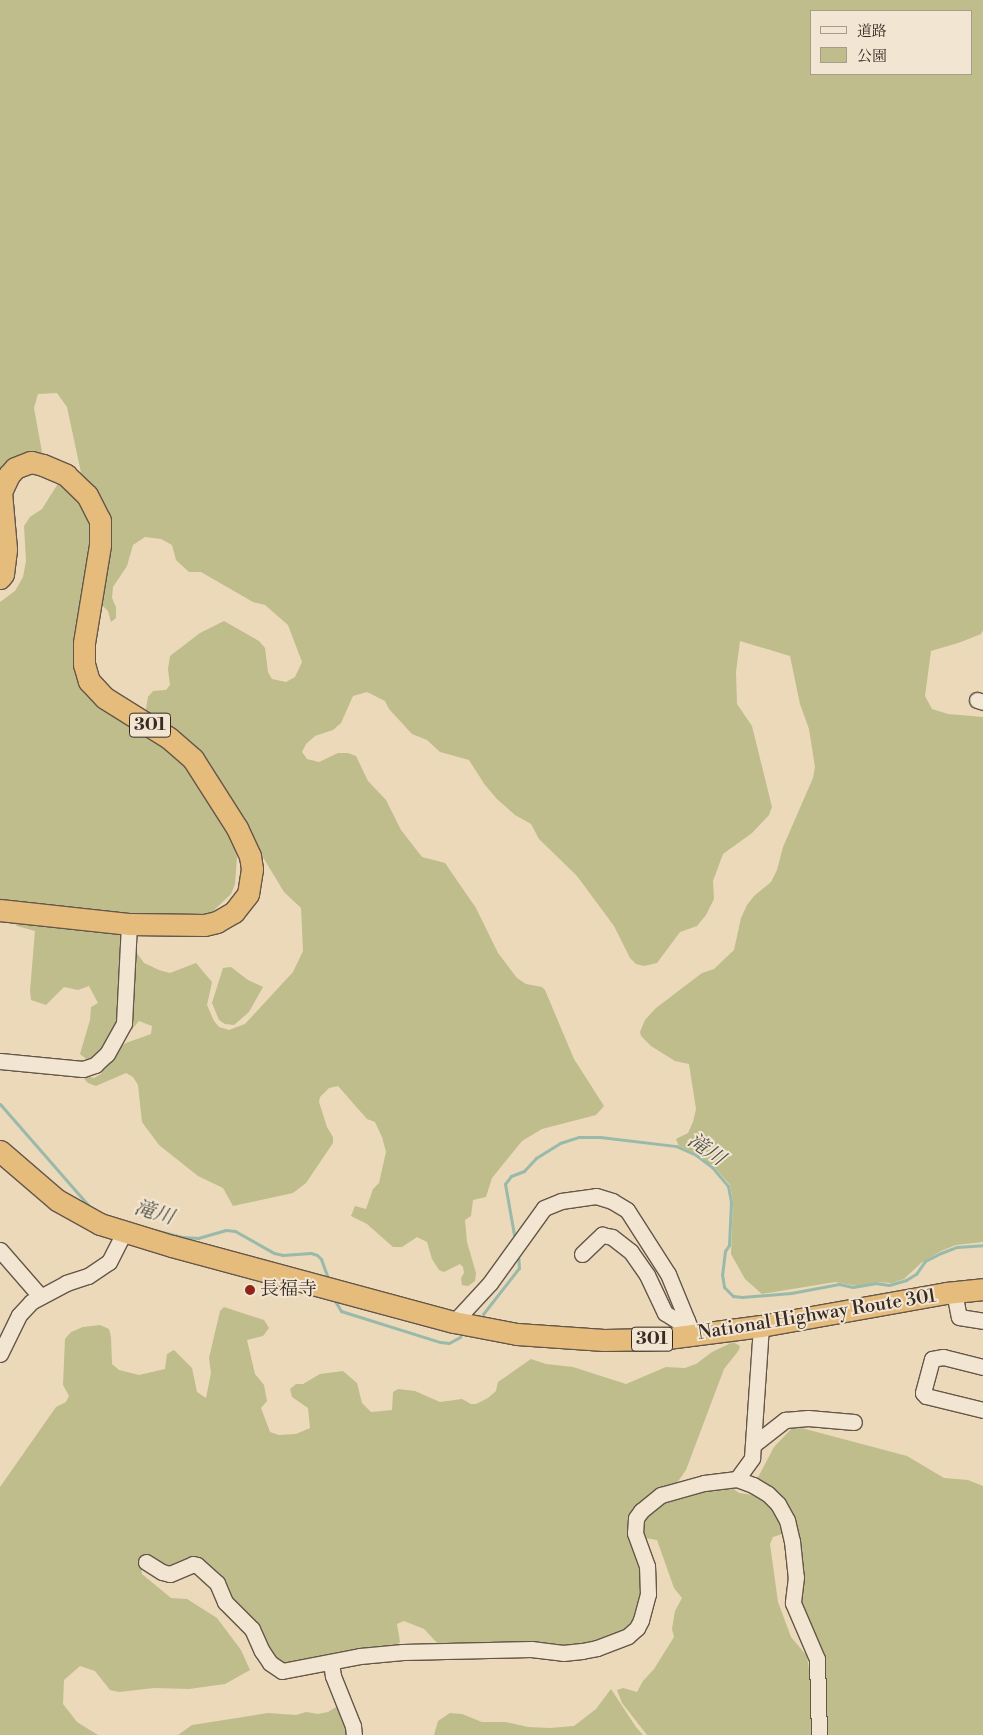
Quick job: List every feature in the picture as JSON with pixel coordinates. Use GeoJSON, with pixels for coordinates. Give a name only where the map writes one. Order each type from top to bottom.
{"type":"FeatureCollection","features":[{"type":"Feature","properties":{"kind":"highway","name":"301"},"geometry":{"type":"LineString","coordinates":[[0,578],[3,574],[6,549],[1,492],[9,475],[16,468],[31,462],[48,466],[66,475],[87,496],[100,520],[100,545],[84,643],[84,664],[89,681],[105,698],[163,733],[193,759],[237,828],[250,856],[252,869],[248,894],[234,912],[204,925],[129,924],[0,910]]}},
{"type":"Feature","properties":{"kind":"highway","name":"National Highway Route 301"},"geometry":{"type":"LineString","coordinates":[[0,1151],[72,1210],[124,1233],[454,1322],[517,1334],[562,1338],[632,1340],[690,1328],[761,1326],[954,1292],[983,1289]]}},
{"type":"Feature","properties":{"kind":"street"},"geometry":{"type":"LineString","coordinates":[[0,1061],[83,1069],[95,1065],[107,1054],[124,1023],[129,924]]}},
{"type":"Feature","properties":{"kind":"street"},"geometry":{"type":"LineString","coordinates":[[454,1322],[490,1282],[544,1208],[561,1202],[596,1196],[612,1201],[627,1210],[668,1274],[690,1328]]}},
{"type":"Feature","properties":{"kind":"street"},"geometry":{"type":"LineString","coordinates":[[0,1354],[19,1315],[40,1296],[66,1283],[88,1276],[109,1262],[124,1233]]}},
{"type":"Feature","properties":{"kind":"street"},"geometry":{"type":"LineString","coordinates":[[582,1254],[602,1236],[612,1237],[631,1252],[647,1275],[665,1313],[690,1328]]}},
{"type":"Feature","properties":{"kind":"street"},"geometry":{"type":"LineString","coordinates":[[0,1250],[40,1296]]}},
{"type":"Feature","properties":{"kind":"street"},"geometry":{"type":"LineString","coordinates":[[954,1292],[959,1317],[983,1321]]}},
{"type":"Feature","properties":{"kind":"street"},"geometry":{"type":"LineString","coordinates":[[736,1479],[752,1458],[761,1326]]}},
{"type":"Feature","properties":{"kind":"street"},"geometry":{"type":"LineString","coordinates":[[983,1367],[943,1357],[932,1359],[923,1392],[926,1396],[983,1410]]}},
{"type":"Feature","properties":{"kind":"street"},"geometry":{"type":"LineString","coordinates":[[753,1445],[777,1424],[785,1420],[808,1418],[854,1422]]}},
{"type":"Feature","properties":{"kind":"street"},"geometry":{"type":"LineString","coordinates":[[146,1562],[162,1572],[170,1574],[193,1564],[197,1565],[217,1583],[225,1602],[252,1629],[262,1651],[276,1669],[282,1671],[403,1652],[531,1650],[563,1653],[582,1651],[597,1648],[628,1636],[637,1628],[642,1620],[648,1594],[648,1566],[635,1533],[636,1518],[641,1511],[661,1496],[704,1483],[736,1479],[753,1484],[768,1494],[778,1504],[787,1520],[792,1542],[796,1577],[793,1603],[817,1659],[819,1735]]}},
{"type":"Feature","properties":{"kind":"street"},"geometry":{"type":"LineString","coordinates":[[331,1662],[333,1676],[354,1726],[354,1735]]}},
{"type":"Feature","properties":{"kind":"green space"},"geometry":{"type":"Polygon","coordinates":[[[0,0],[983,0],[983,630],[981,634],[931,651],[925,696],[932,709],[948,714],[983,717],[983,1242],[956,1245],[941,1251],[921,1263],[904,1279],[892,1283],[876,1282],[857,1286],[835,1282],[762,1294],[745,1279],[731,1254],[733,1201],[730,1185],[716,1169],[695,1153],[679,1146],[676,1139],[688,1133],[696,1109],[689,1064],[675,1061],[651,1046],[641,1036],[640,1032],[645,1020],[656,1008],[702,973],[714,969],[734,950],[741,918],[747,905],[754,896],[771,882],[777,870],[783,847],[813,778],[815,767],[809,729],[800,704],[790,656],[740,641],[736,672],[737,704],[752,726],[772,807],[769,815],[752,833],[723,854],[713,881],[714,899],[706,915],[697,926],[680,932],[657,963],[644,966],[636,964],[630,958],[614,926],[577,876],[539,839],[531,824],[515,815],[497,799],[485,785],[469,760],[440,752],[427,740],[412,734],[389,709],[385,701],[367,692],[353,696],[341,723],[333,730],[315,736],[306,744],[302,752],[307,759],[319,762],[338,753],[348,753],[356,756],[368,781],[386,800],[401,830],[422,857],[445,863],[476,908],[498,953],[517,978],[526,984],[542,987],[545,990],[574,1059],[604,1106],[596,1115],[542,1129],[522,1141],[492,1178],[486,1197],[473,1200],[471,1216],[465,1220],[467,1242],[476,1273],[475,1281],[468,1286],[462,1285],[461,1278],[464,1273],[463,1267],[460,1264],[444,1272],[439,1270],[432,1259],[427,1242],[417,1237],[402,1247],[393,1247],[367,1224],[351,1216],[355,1206],[366,1209],[373,1189],[379,1183],[386,1152],[375,1122],[367,1119],[338,1086],[329,1088],[320,1097],[319,1102],[327,1127],[333,1137],[333,1143],[306,1183],[293,1193],[233,1206],[223,1188],[198,1176],[159,1145],[142,1122],[138,1085],[133,1077],[126,1073],[96,1086],[88,1083],[81,1075],[94,1078],[101,1074],[105,1066],[103,1061],[112,1052],[126,1043],[151,1034],[152,1026],[139,1021],[132,1029],[127,1024],[131,945],[144,963],[159,970],[170,973],[196,963],[212,982],[207,1005],[214,1021],[219,1027],[229,1030],[245,1024],[293,972],[303,951],[301,908],[284,892],[223,791],[145,714],[148,697],[153,691],[166,690],[170,685],[168,669],[170,656],[200,633],[224,621],[259,641],[265,648],[268,672],[272,679],[286,682],[295,677],[302,662],[288,625],[265,605],[253,602],[201,572],[189,572],[176,560],[172,545],[161,539],[145,537],[133,545],[127,566],[113,587],[112,598],[116,607],[116,618],[111,622],[108,611],[98,601],[108,531],[83,482],[67,407],[57,393],[38,394],[34,408],[42,452],[40,457],[0,477],[0,0]]]}},
{"type":"Feature","properties":{"kind":"green space"},"geometry":{"type":"Polygon","coordinates":[[[59,482],[82,503],[89,516],[93,534],[76,657],[179,753],[231,829],[237,857],[235,884],[231,894],[211,913],[181,918],[0,901],[0,602],[15,591],[23,577],[26,561],[24,526],[30,517],[42,509],[59,482]]]}},
{"type":"Feature","properties":{"kind":"green space"},"geometry":{"type":"Polygon","coordinates":[[[15,919],[127,930],[119,1031],[90,1062],[80,1054],[90,1020],[91,1007],[98,1003],[89,986],[78,990],[64,987],[46,1005],[31,1000],[30,991],[35,931],[17,926],[14,923],[15,919]]]}},
{"type":"Feature","properties":{"kind":"green space"},"geometry":{"type":"Polygon","coordinates":[[[231,967],[248,980],[263,987],[249,1012],[234,1025],[225,1024],[219,1020],[212,1003],[223,968],[231,967]]]}},
{"type":"Feature","properties":{"kind":"green space"},"geometry":{"type":"Polygon","coordinates":[[[224,1307],[264,1320],[269,1328],[263,1336],[247,1340],[255,1374],[264,1385],[267,1401],[261,1408],[270,1432],[279,1435],[296,1434],[310,1428],[308,1408],[292,1397],[290,1389],[296,1384],[303,1384],[320,1374],[343,1371],[357,1383],[362,1403],[371,1412],[392,1410],[393,1392],[398,1389],[415,1391],[440,1402],[462,1399],[471,1404],[476,1404],[488,1398],[496,1391],[498,1382],[531,1359],[546,1364],[573,1367],[626,1384],[666,1367],[685,1368],[696,1364],[712,1352],[733,1342],[740,1346],[724,1369],[686,1470],[672,1490],[641,1507],[627,1526],[629,1539],[640,1562],[641,1593],[634,1621],[628,1632],[598,1645],[442,1648],[424,1629],[404,1621],[397,1624],[400,1642],[396,1645],[282,1668],[198,1563],[170,1571],[147,1560],[141,1568],[142,1574],[171,1598],[187,1599],[217,1618],[241,1650],[250,1670],[225,1684],[189,1689],[154,1688],[119,1692],[110,1690],[95,1671],[80,1666],[64,1680],[63,1704],[77,1722],[98,1735],[0,1735],[0,1487],[56,1407],[66,1402],[69,1396],[63,1385],[65,1339],[71,1332],[83,1327],[100,1325],[109,1329],[112,1364],[119,1370],[139,1375],[165,1369],[167,1354],[174,1350],[192,1368],[197,1392],[206,1398],[211,1373],[209,1358],[220,1311],[224,1307]]]}},
{"type":"Feature","properties":{"kind":"green space"},"geometry":{"type":"Polygon","coordinates":[[[794,1426],[907,1456],[944,1478],[968,1480],[983,1486],[983,1735],[821,1735],[821,1666],[798,1609],[794,1540],[755,1483],[774,1447],[794,1426]]]}},
{"type":"Feature","properties":{"kind":"green space"},"geometry":{"type":"Polygon","coordinates":[[[728,1485],[739,1493],[760,1496],[774,1504],[784,1525],[782,1534],[773,1537],[770,1544],[778,1602],[791,1637],[807,1656],[810,1676],[816,1692],[817,1735],[647,1735],[622,1703],[617,1690],[623,1688],[637,1692],[643,1681],[654,1669],[674,1637],[672,1629],[675,1611],[682,1598],[674,1588],[657,1540],[645,1538],[642,1520],[666,1498],[728,1485]]]}},
{"type":"Feature","properties":{"kind":"green space"},"geometry":{"type":"Polygon","coordinates":[[[611,1689],[643,1735],[434,1735],[438,1721],[450,1713],[462,1714],[482,1722],[506,1722],[528,1727],[574,1726],[596,1709],[611,1689]]]}},
{"type":"Feature","properties":{"kind":"green space"},"geometry":{"type":"Polygon","coordinates":[[[336,1707],[343,1708],[352,1735],[178,1735],[192,1725],[268,1713],[296,1715],[306,1712],[318,1714],[328,1712],[336,1707]]]}},
{"type":"Feature","properties":{"kind":"waterway","name":"滝川"},"geometry":{"type":"LineString","coordinates":[[0,1104],[90,1207]]}},
{"type":"Feature","properties":{"kind":"waterway","name":"滝川"},"geometry":{"type":"LineString","coordinates":[[515,1240],[505,1184],[511,1176],[524,1171],[536,1158],[560,1143],[579,1137],[600,1137],[676,1146],[696,1155],[712,1167],[728,1186],[731,1202],[729,1245],[725,1251],[722,1274],[724,1287],[733,1296],[791,1293],[839,1284],[853,1287],[875,1283],[889,1285],[906,1280],[916,1274],[925,1261],[941,1253],[957,1247],[983,1245]]}},
{"type":"Feature","properties":{"kind":"waterway","name":"滝川"},"geometry":{"type":"LineString","coordinates":[[154,1230],[182,1237],[198,1238],[226,1230],[235,1231],[274,1253],[283,1255],[311,1253],[317,1255],[321,1259],[328,1278]]}},
{"type":"Feature","properties":{"kind":"waterway","name":"滝川"},"geometry":{"type":"LineString","coordinates":[[483,1314],[519,1268],[518,1254]]}},
{"type":"Feature","properties":{"kind":"waterway","name":"滝川"},"geometry":{"type":"LineString","coordinates":[[335,1301],[341,1311],[440,1342],[449,1343],[460,1337]]}},
{"type":"Feature","properties":{"kind":"place","name":"長福寺"},"geometry":{"type":"Point","coordinates":[250,1290]}}]}
